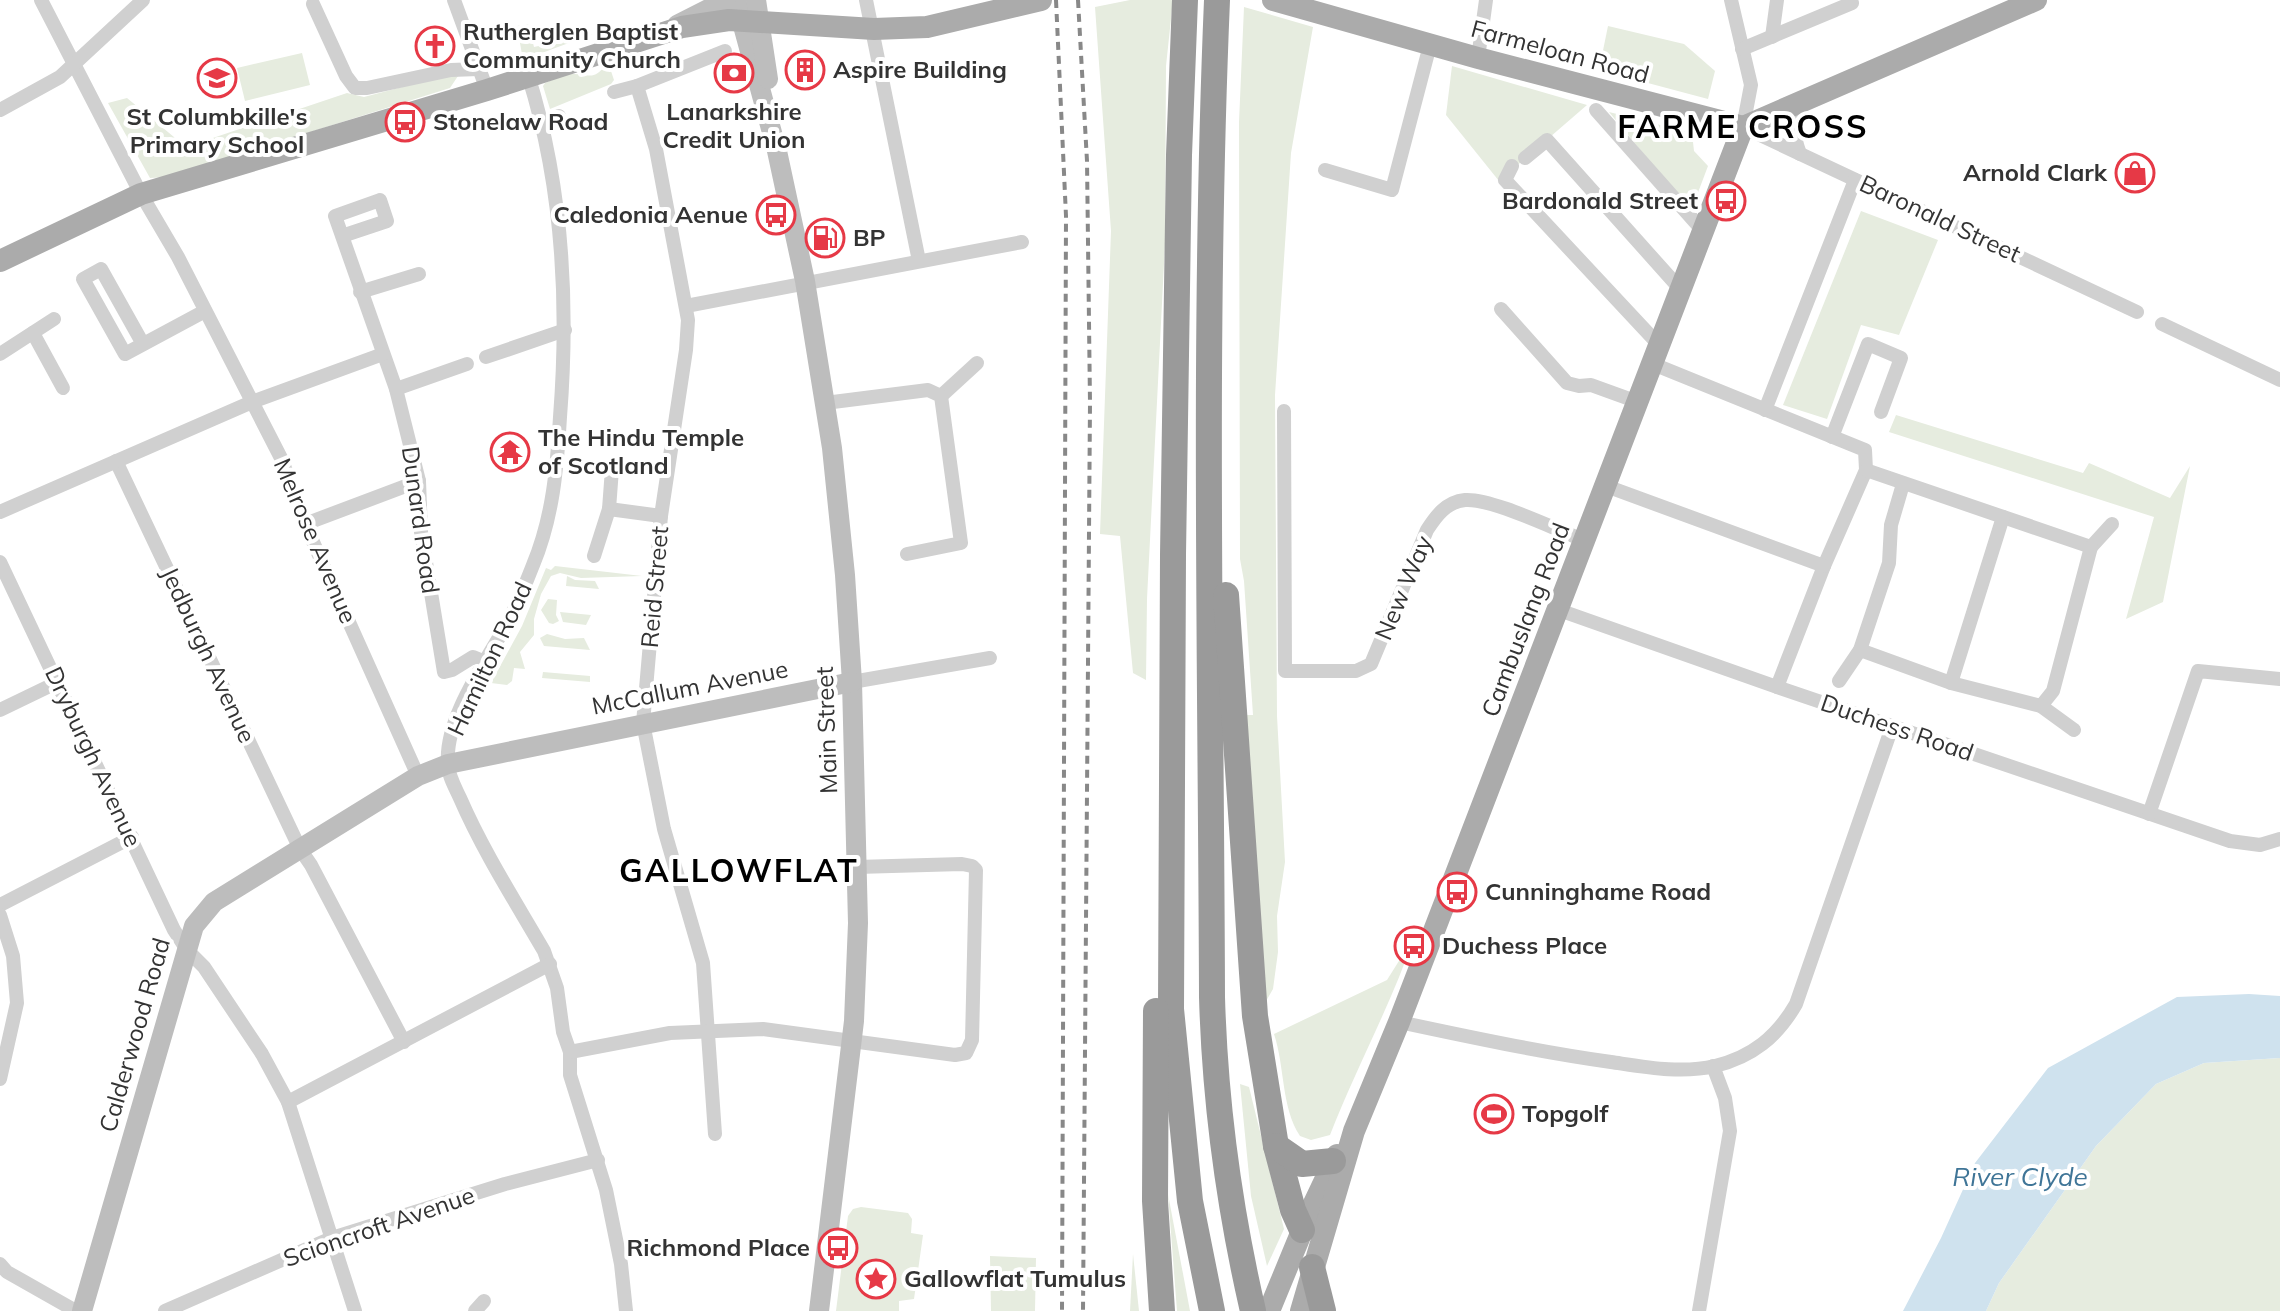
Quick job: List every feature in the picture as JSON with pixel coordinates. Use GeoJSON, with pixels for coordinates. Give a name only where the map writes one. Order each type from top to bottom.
{"type":"FeatureCollection","features":[{"type":"Feature","properties":{"kind":"highway"},"geometry":{"type":"LineString","coordinates":[[1185,0],[1173,555],[1171,1009],[1182,1141],[1202,1269],[1212,1311]]}},
{"type":"Feature","properties":{"kind":"highway"},"geometry":{"type":"LineString","coordinates":[[1217,0],[1209,380],[1214,1051],[1226,1177],[1253,1311]]}},
{"type":"Feature","properties":{"kind":"highway"},"geometry":{"type":"LineString","coordinates":[[1162,1311],[1155,1201],[1158,522],[1177,298]]}},
{"type":"Feature","properties":{"kind":"highway"},"geometry":{"type":"LineString","coordinates":[[1209,380],[1255,1016],[1276,1146],[1293,1210],[1302,1230]]}},
{"type":"Feature","properties":{"kind":"highway"},"geometry":{"type":"LineString","coordinates":[[1276,1146],[1302,1164],[1333,1161]]}},
{"type":"Feature","properties":{"kind":"highway"},"geometry":{"type":"LineString","coordinates":[[1312,1267],[1323,1311]]}},
{"type":"Feature","properties":{"kind":"main road"},"geometry":{"type":"LineString","coordinates":[[663,32],[726,0]]}},
{"type":"Feature","properties":{"kind":"main road"},"geometry":{"type":"LineString","coordinates":[[0,261],[141,194],[482,79],[528,75],[663,32],[749,11],[874,29],[927,27],[1017,3],[1041,0]]}},
{"type":"Feature","properties":{"kind":"main road","name":"Farmeloan Road"},"geometry":{"type":"LineString","coordinates":[[1273,0],[1478,58],[1743,127]]}},
{"type":"Feature","properties":{"kind":"main road"},"geometry":{"type":"LineString","coordinates":[[1743,127],[2036,0]]}},
{"type":"Feature","properties":{"kind":"main road","name":"Main Street"},"geometry":{"type":"LineString","coordinates":[[749,11],[805,281],[825,403],[840,525],[852,682],[857,968],[852,1041],[819,1311]]}},
{"type":"Feature","properties":{"kind":"main road","name":"Cambuslang Road"},"geometry":{"type":"LineString","coordinates":[[1301,1311],[1354,1131],[1399,1022],[1743,127]]}},
{"type":"Feature","properties":{"kind":"main road","name":"McCallum Avenue"},"geometry":{"type":"LineString","coordinates":[[448,764],[852,682]]}},
{"type":"Feature","properties":{"kind":"main road","name":"Calderwood Road"},"geometry":{"type":"LineString","coordinates":[[79,1311],[194,926],[214,902],[418,776],[448,764]]}},
{"type":"Feature","properties":{"kind":"main road","name":"Cambuslang Road"},"geometry":{"type":"LineString","coordinates":[[1269,1311],[1333,1161],[1354,1131]]}},
{"type":"Feature","properties":{"kind":"main road"},"geometry":{"type":"LineString","coordinates":[[1302,1230],[1312,1267]]}},
{"type":"Feature","properties":{"kind":"street","name":"Melrose Avenue"},"geometry":{"type":"LineString","coordinates":[[41,0],[282,460],[305,524],[418,776]]}},
{"type":"Feature","properties":{"kind":"street"},"geometry":{"type":"LineString","coordinates":[[0,110],[60,77],[143,0]]}},
{"type":"Feature","properties":{"kind":"street"},"geometry":{"type":"LineString","coordinates":[[454,0],[482,79]]}},
{"type":"Feature","properties":{"kind":"street"},"geometry":{"type":"LineString","coordinates":[[866,0],[919,261]]}},
{"type":"Feature","properties":{"kind":"street"},"geometry":{"type":"LineString","coordinates":[[1478,58],[1486,0]]}},
{"type":"Feature","properties":{"kind":"street"},"geometry":{"type":"LineString","coordinates":[[1731,0],[1751,85],[1743,127]]}},
{"type":"Feature","properties":{"kind":"street"},"geometry":{"type":"LineString","coordinates":[[1772,37],[1777,0]]}},
{"type":"Feature","properties":{"kind":"street"},"geometry":{"type":"LineString","coordinates":[[1742,49],[1852,3],[1850,0]]}},
{"type":"Feature","properties":{"kind":"street"},"geometry":{"type":"LineString","coordinates":[[313,4],[346,76],[355,88],[451,70],[482,79]]}},
{"type":"Feature","properties":{"kind":"street"},"geometry":{"type":"LineString","coordinates":[[1325,170],[1392,190],[1430,45]]}},
{"type":"Feature","properties":{"kind":"street"},"geometry":{"type":"LineString","coordinates":[[614,92],[725,51]]}},
{"type":"Feature","properties":{"kind":"street","name":"Hamilton Road"},"geometry":{"type":"LineString","coordinates":[[528,75],[543,122],[560,231],[565,330],[556,483],[535,562],[451,735],[448,764],[472,826],[550,964],[570,1052],[570,1075],[598,1160],[613,1222],[626,1311]]}},
{"type":"Feature","properties":{"kind":"street","name":"Reid Street"},"geometry":{"type":"LineString","coordinates":[[637,86],[656,149],[686,306],[686,350],[661,516],[643,723],[664,829],[703,963],[715,1134]]}},
{"type":"Feature","properties":{"kind":"street"},"geometry":{"type":"LineString","coordinates":[[1800,154],[1794,125],[1796,112],[1805,100]]}},
{"type":"Feature","properties":{"kind":"street"},"geometry":{"type":"LineString","coordinates":[[1596,110],[1704,232]]}},
{"type":"Feature","properties":{"kind":"street"},"geometry":{"type":"LineString","coordinates":[[543,122],[559,116]]}},
{"type":"Feature","properties":{"kind":"street","name":"Baronald Street"},"geometry":{"type":"LineString","coordinates":[[1743,127],[2137,312]]}},
{"type":"Feature","properties":{"kind":"street"},"geometry":{"type":"LineString","coordinates":[[1682,291],[1547,140],[1518,162],[1505,180],[1657,355],[1765,410],[1865,450],[1866,470],[1824,566],[1777,687]]}},
{"type":"Feature","properties":{"kind":"street"},"geometry":{"type":"LineString","coordinates":[[1765,410],[1855,180]]}},
{"type":"Feature","properties":{"kind":"street","name":"Dunard Road"},"geometry":{"type":"LineString","coordinates":[[342,236],[396,389],[419,481],[421,532],[444,672],[473,657],[485,662]]}},
{"type":"Feature","properties":{"kind":"street"},"geometry":{"type":"LineString","coordinates":[[686,306],[1022,242]]}},
{"type":"Feature","properties":{"kind":"street"},"geometry":{"type":"LineString","coordinates":[[143,344],[101,269],[83,279],[125,354],[205,311]]}},
{"type":"Feature","properties":{"kind":"street"},"geometry":{"type":"LineString","coordinates":[[360,292],[419,274]]}},
{"type":"Feature","properties":{"kind":"street"},"geometry":{"type":"LineString","coordinates":[[1501,309],[1567,383],[1591,385],[1638,402]]}},
{"type":"Feature","properties":{"kind":"street"},"geometry":{"type":"LineString","coordinates":[[0,354],[54,319]]}},
{"type":"Feature","properties":{"kind":"street"},"geometry":{"type":"LineString","coordinates":[[2162,324],[2280,380]]}},
{"type":"Feature","properties":{"kind":"street"},"geometry":{"type":"LineString","coordinates":[[486,357],[565,330]]}},
{"type":"Feature","properties":{"kind":"street"},"geometry":{"type":"LineString","coordinates":[[33,333],[63,388]]}},
{"type":"Feature","properties":{"kind":"street"},"geometry":{"type":"LineString","coordinates":[[1832,437],[1868,344],[1901,358],[1881,412]]}},
{"type":"Feature","properties":{"kind":"street"},"geometry":{"type":"LineString","coordinates":[[0,512],[252,402],[383,354]]}},
{"type":"Feature","properties":{"kind":"street"},"geometry":{"type":"LineString","coordinates":[[941,396],[977,363]]}},
{"type":"Feature","properties":{"kind":"street"},"geometry":{"type":"LineString","coordinates":[[396,389],[467,364]]}},
{"type":"Feature","properties":{"kind":"street"},"geometry":{"type":"LineString","coordinates":[[825,403],[928,390],[941,396]]}},
{"type":"Feature","properties":{"kind":"street"},"geometry":{"type":"LineString","coordinates":[[907,554],[961,543],[941,396]]}},
{"type":"Feature","properties":{"kind":"street","name":"New Way"},"geometry":{"type":"LineString","coordinates":[[1284,411],[1285,671],[1356,671],[1371,664],[1427,530],[1440,510],[1464,500],[1488,503],[1584,540]]}},
{"type":"Feature","properties":{"kind":"street","name":"Jedburgh Avenue"},"geometry":{"type":"LineString","coordinates":[[116,461],[300,849],[404,1042]]}},
{"type":"Feature","properties":{"kind":"street"},"geometry":{"type":"LineString","coordinates":[[594,556],[609,509],[612,469]]}},
{"type":"Feature","properties":{"kind":"street"},"geometry":{"type":"LineString","coordinates":[[1866,470],[2091,547]]}},
{"type":"Feature","properties":{"kind":"street"},"geometry":{"type":"LineString","coordinates":[[305,524],[419,481]]}},
{"type":"Feature","properties":{"kind":"street"},"geometry":{"type":"LineString","coordinates":[[1839,681],[1860,650],[1889,563],[1891,525],[1903,484]]}},
{"type":"Feature","properties":{"kind":"street"},"geometry":{"type":"LineString","coordinates":[[1606,486],[1824,566]]}},
{"type":"Feature","properties":{"kind":"street"},"geometry":{"type":"LineString","coordinates":[[609,509],[661,516]]}},
{"type":"Feature","properties":{"kind":"street"},"geometry":{"type":"LineString","coordinates":[[1951,683],[2003,517]]}},
{"type":"Feature","properties":{"kind":"street"},"geometry":{"type":"LineString","coordinates":[[2041,706],[2053,691],[2091,547],[2112,524]]}},
{"type":"Feature","properties":{"kind":"street","name":"Dryburgh Avenue"},"geometry":{"type":"LineString","coordinates":[[0,562],[174,930],[187,950],[204,967],[262,1054],[288,1102],[355,1311]]}},
{"type":"Feature","properties":{"kind":"street","name":"Duchess Road"},"geometry":{"type":"LineString","coordinates":[[1556,609],[1892,727],[2238,843],[2260,845],[2280,839]]}},
{"type":"Feature","properties":{"kind":"street"},"geometry":{"type":"LineString","coordinates":[[1860,650],[1951,683],[2041,706],[2074,730]]}},
{"type":"Feature","properties":{"kind":"street","name":"McCallum Avenue"},"geometry":{"type":"LineString","coordinates":[[852,682],[990,658]]}},
{"type":"Feature","properties":{"kind":"street"},"geometry":{"type":"LineString","coordinates":[[2149,814],[2198,671],[2280,679]]}},
{"type":"Feature","properties":{"kind":"street"},"geometry":{"type":"LineString","coordinates":[[0,710],[58,682]]}},
{"type":"Feature","properties":{"kind":"street"},"geometry":{"type":"LineString","coordinates":[[1399,1022],[1517,1047],[1643,1067],[1694,1069],[1713,1066],[1749,1052],[1769,1040],[1783,1026],[1799,996],[1892,727]]}},
{"type":"Feature","properties":{"kind":"street"},"geometry":{"type":"LineString","coordinates":[[0,905],[132,837]]}},
{"type":"Feature","properties":{"kind":"street"},"geometry":{"type":"LineString","coordinates":[[570,1052],[670,1033],[709,1030],[784,1030],[959,1055],[969,1051],[972,1040],[976,870],[962,864],[857,867]]}},
{"type":"Feature","properties":{"kind":"street"},"geometry":{"type":"LineString","coordinates":[[0,915],[13,956],[17,1003],[0,1079]]}},
{"type":"Feature","properties":{"kind":"street"},"geometry":{"type":"LineString","coordinates":[[288,1102],[550,964]]}},
{"type":"Feature","properties":{"kind":"street"},"geometry":{"type":"LineString","coordinates":[[1699,1311],[1730,1131],[1725,1098],[1713,1066]]}},
{"type":"Feature","properties":{"kind":"street","name":"Scioncroft Avenue"},"geometry":{"type":"LineString","coordinates":[[165,1311],[332,1238],[505,1184],[598,1160]]}},
{"type":"Feature","properties":{"kind":"street"},"geometry":{"type":"LineString","coordinates":[[0,1264],[7,1272],[79,1311]]}},
{"type":"Feature","properties":{"kind":"shaded area"},"geometry":{"type":"Polygon","coordinates":[[[1130,0],[1173,0],[1166,66],[1165,244],[1147,599],[1146,680],[1133,673],[1120,536],[1100,534],[1111,231],[1095,7],[1130,0]]]}},
{"type":"Feature","properties":{"kind":"shaded area"},"geometry":{"type":"Polygon","coordinates":[[[1244,7],[1313,27],[1291,153],[1275,395],[1277,716],[1285,862],[1277,916],[1278,952],[1273,989],[1262,1008],[1246,715],[1253,715],[1240,559],[1239,122],[1244,7]]]}},
{"type":"Feature","properties":{"kind":"shaded area"},"geometry":{"type":"Polygon","coordinates":[[[528,24],[534,47],[593,34],[523,60],[517,26],[528,24]]]}},
{"type":"Feature","properties":{"kind":"shaded area"},"geometry":{"type":"Polygon","coordinates":[[[1608,26],[1684,44],[1715,71],[1708,99],[1599,70],[1608,26]]]}},
{"type":"Feature","properties":{"kind":"shaded area"},"geometry":{"type":"Polygon","coordinates":[[[302,53],[310,85],[245,101],[237,68],[302,53]]]}},
{"type":"Feature","properties":{"kind":"shaded area"},"geometry":{"type":"Polygon","coordinates":[[[608,62],[614,80],[611,84],[550,109],[543,86],[545,83],[569,74],[595,75],[608,62]]]}},
{"type":"Feature","properties":{"kind":"shaded area"},"geometry":{"type":"Polygon","coordinates":[[[1452,66],[1587,105],[1499,181],[1446,115],[1452,66]]]}},
{"type":"Feature","properties":{"kind":"shaded area"},"geometry":{"type":"Polygon","coordinates":[[[452,74],[458,76],[450,88],[168,177],[150,178],[108,103],[127,98],[186,147],[347,93],[364,97],[452,74]]]}},
{"type":"Feature","properties":{"kind":"shaded area"},"geometry":{"type":"Polygon","coordinates":[[[1609,112],[1692,133],[1694,151],[1708,166],[1691,211],[1609,112]]]}},
{"type":"Feature","properties":{"kind":"shaded area"},"geometry":{"type":"Polygon","coordinates":[[[1861,211],[1938,240],[1899,335],[1861,325],[1827,419],[1783,405],[1861,211]]]}},
{"type":"Feature","properties":{"kind":"shaded area"},"geometry":{"type":"Polygon","coordinates":[[[1896,415],[2083,473],[2089,463],[2170,498],[2190,466],[2163,602],[2126,619],[2154,517],[1889,432],[1896,415]]]}},
{"type":"Feature","properties":{"kind":"shaded area"},"geometry":{"type":"Polygon","coordinates":[[[555,566],[642,576],[581,578],[560,573],[551,576],[541,594],[534,619],[534,635],[520,652],[525,669],[514,668],[512,681],[507,685],[491,683],[522,626],[546,568],[551,570],[555,566]]]}},
{"type":"Feature","properties":{"kind":"shaded area"},"geometry":{"type":"Polygon","coordinates":[[[567,576],[575,580],[595,581],[599,589],[566,586],[567,576]]]}},
{"type":"Feature","properties":{"kind":"shaded area"},"geometry":{"type":"Polygon","coordinates":[[[548,599],[557,600],[556,615],[559,621],[553,624],[541,610],[548,599]]]}},
{"type":"Feature","properties":{"kind":"shaded area"},"geometry":{"type":"Polygon","coordinates":[[[560,612],[591,615],[586,625],[563,622],[560,612]]]}},
{"type":"Feature","properties":{"kind":"shaded area"},"geometry":{"type":"Polygon","coordinates":[[[547,634],[565,639],[584,638],[590,650],[544,646],[540,638],[547,634]]]}},
{"type":"Feature","properties":{"kind":"shaded area"},"geometry":{"type":"Polygon","coordinates":[[[543,672],[590,676],[590,682],[542,678],[543,672]]]}},
{"type":"Feature","properties":{"kind":"shaded area"},"geometry":{"type":"Polygon","coordinates":[[[1414,937],[1330,1135],[1311,1140],[1300,1136],[1289,1112],[1274,1034],[1387,980],[1414,937]]]}},
{"type":"Feature","properties":{"kind":"shaded area"},"geometry":{"type":"Polygon","coordinates":[[[2280,1058],[2280,1311],[1986,1311],[1999,1283],[2096,1146],[2156,1084],[2204,1063],[2280,1058]]]}},
{"type":"Feature","properties":{"kind":"shaded area"},"geometry":{"type":"Polygon","coordinates":[[[1240,1084],[1249,1087],[1284,1229],[1267,1266],[1251,1196],[1240,1084]]]}},
{"type":"Feature","properties":{"kind":"shaded area"},"geometry":{"type":"Polygon","coordinates":[[[1168,1194],[1190,1311],[1177,1311],[1168,1194]]]}},
{"type":"Feature","properties":{"kind":"shaded area"},"geometry":{"type":"Polygon","coordinates":[[[861,1207],[908,1213],[912,1219],[911,1233],[923,1235],[914,1299],[899,1301],[899,1311],[836,1311],[848,1216],[853,1209],[861,1207]]]}},
{"type":"Feature","properties":{"kind":"shaded area"},"geometry":{"type":"Polygon","coordinates":[[[1133,1254],[1139,1311],[1130,1311],[1133,1254]]]}},
{"type":"Feature","properties":{"kind":"shaded area"},"geometry":{"type":"Polygon","coordinates":[[[990,1256],[1036,1258],[1035,1311],[991,1311],[990,1256]]]}},
{"type":"Feature","properties":{"kind":"water","name":"River Clyde"},"geometry":{"type":"Polygon","coordinates":[[[2280,996],[2280,1058],[2204,1063],[2156,1084],[2096,1146],[1999,1283],[1986,1311],[1903,1311],[1975,1163],[2048,1068],[2177,997],[2280,996]]]}},
{"type":"Feature","properties":{"kind":"railway"},"geometry":{"type":"LineString","coordinates":[[1056,0],[1066,216],[1062,1311]]}},
{"type":"Feature","properties":{"kind":"railway"},"geometry":{"type":"LineString","coordinates":[[1078,0],[1087,161],[1090,403],[1083,1311]]}},
{"type":"Feature","properties":{"kind":"place","name":"Rutherglen Baptist Community Church"},"geometry":{"type":"Point","coordinates":[435,46]}},
{"type":"Feature","properties":{"kind":"place","name":"Aspire Building"},"geometry":{"type":"Point","coordinates":[805,70]}},
{"type":"Feature","properties":{"kind":"place","name":"Lanarkshire Credit Union"},"geometry":{"type":"Point","coordinates":[734,73]}},
{"type":"Feature","properties":{"kind":"place","name":"St Columbkille's Primary School"},"geometry":{"type":"Point","coordinates":[217,78]}},
{"type":"Feature","properties":{"kind":"place","name":"Stonelaw Road"},"geometry":{"type":"Point","coordinates":[405,122]}},
{"type":"Feature","properties":{"kind":"place","name":"Arnold Clark"},"geometry":{"type":"Point","coordinates":[2135,173]}},
{"type":"Feature","properties":{"kind":"place","name":"Bardonald Street"},"geometry":{"type":"Point","coordinates":[1726,201]}},
{"type":"Feature","properties":{"kind":"place","name":"Caledonia Aenue"},"geometry":{"type":"Point","coordinates":[776,215]}},
{"type":"Feature","properties":{"kind":"place","name":"BP"},"geometry":{"type":"Point","coordinates":[825,238]}},
{"type":"Feature","properties":{"kind":"place","name":"The Hindu Temple of Scotland"},"geometry":{"type":"Point","coordinates":[510,452]}},
{"type":"Feature","properties":{"kind":"place","name":"Cunninghame Road"},"geometry":{"type":"Point","coordinates":[1457,892]}},
{"type":"Feature","properties":{"kind":"place","name":"Duchess Place"},"geometry":{"type":"Point","coordinates":[1414,946]}},
{"type":"Feature","properties":{"kind":"place","name":"Topgolf"},"geometry":{"type":"Point","coordinates":[1494,1114]}},
{"type":"Feature","properties":{"kind":"place","name":"Richmond Place"},"geometry":{"type":"Point","coordinates":[838,1248]}},
{"type":"Feature","properties":{"kind":"place","name":"Gallowflat Tumulus"},"geometry":{"type":"Point","coordinates":[876,1279]}},
{"type":"Feature","properties":{"kind":"district","name":"FARME CROSS"},"geometry":{"type":"Point","coordinates":[1743,127]}},
{"type":"Feature","properties":{"kind":"district","name":"GALLOWFLAT"},"geometry":{"type":"Point","coordinates":[739,871]}}]}
